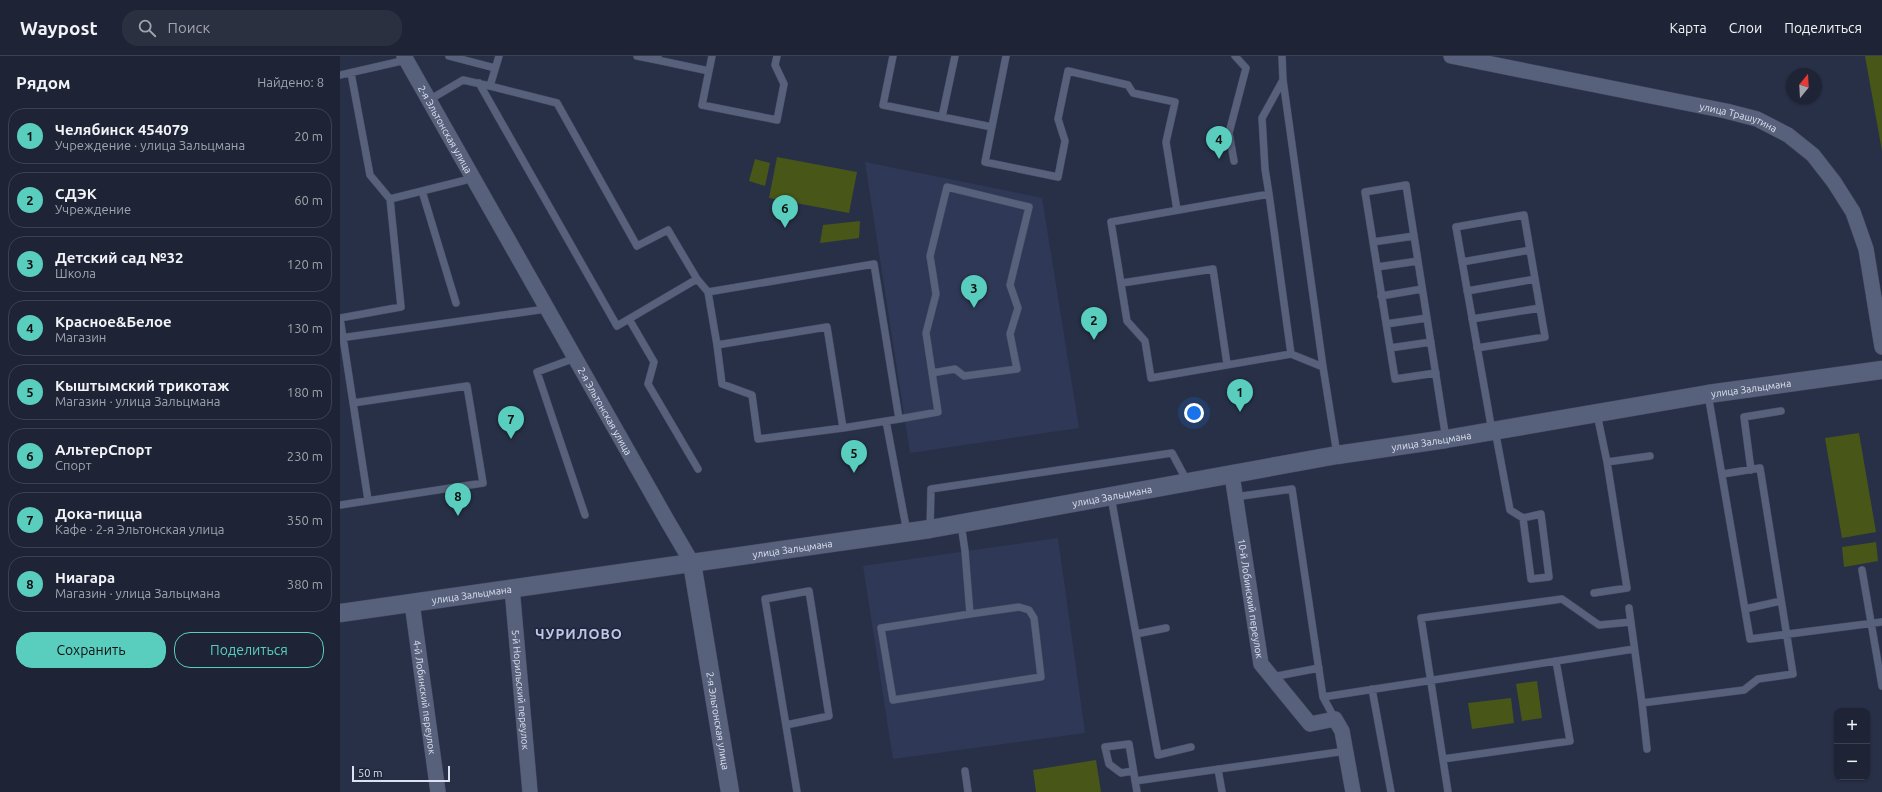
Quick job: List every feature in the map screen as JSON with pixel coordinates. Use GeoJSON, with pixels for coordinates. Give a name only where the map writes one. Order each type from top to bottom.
{"type":"FeatureCollection","features":[{"type":"Feature","properties":{"kind":"street","name":"улица Трашутина"},"geometry":{"type":"LineString","coordinates":[[1451,56],[1726,111],[1757,119],[1788,135],[1813,156],[1834,182],[1853,212],[1866,249],[1882,348]]}},
{"type":"Feature","properties":{"kind":"street","name":"2-я Эльтонская улица"},"geometry":{"type":"LineString","coordinates":[[405,58],[474,178],[546,309],[692,562],[730,792]]}},
{"type":"Feature","properties":{"kind":"street","name":"улица Зальцмана"},"geometry":{"type":"LineString","coordinates":[[340,613],[930,529],[1337,455],[1446,439],[1708,394],[1882,370]]}},
{"type":"Feature","properties":{"kind":"street","name":"10-й Лобинский переулок"},"geometry":{"type":"LineString","coordinates":[[1232,475],[1261,664],[1310,724],[1335,719]]}},
{"type":"Feature","properties":{"kind":"street","name":"5-й Норильский переулок"},"geometry":{"type":"LineString","coordinates":[[512,588],[530,792]]}},
{"type":"Feature","properties":{"kind":"street","name":"4-й Лобинский переулок"},"geometry":{"type":"LineString","coordinates":[[412,603],[438,792]]}},
{"type":"Feature","properties":{"kind":"street"},"geometry":{"type":"LineString","coordinates":[[1335,719],[1342,731],[1353,792]]}},
{"type":"Feature","properties":{"kind":"lane"},"geometry":{"type":"LineString","coordinates":[[449,56],[495,68]]}},
{"type":"Feature","properties":{"kind":"lane"},"geometry":{"type":"LineString","coordinates":[[490,86],[499,56]]}},
{"type":"Feature","properties":{"kind":"lane"},"geometry":{"type":"LineString","coordinates":[[637,56],[658,58],[709,71]]}},
{"type":"Feature","properties":{"kind":"lane"},"geometry":{"type":"LineString","coordinates":[[712,56],[702,105],[777,120],[784,84],[775,65],[777,56]]}},
{"type":"Feature","properties":{"kind":"lane"},"geometry":{"type":"LineString","coordinates":[[893,56],[883,105],[992,127]]}},
{"type":"Feature","properties":{"kind":"lane"},"geometry":{"type":"LineString","coordinates":[[942,117],[955,56]]}},
{"type":"Feature","properties":{"kind":"lane"},"geometry":{"type":"LineString","coordinates":[[1006,56],[985,162],[1058,177],[1065,141],[1058,119],[1068,71],[1128,85],[1133,93],[1175,102],[1166,142],[1177,210]]}},
{"type":"Feature","properties":{"kind":"lane"},"geometry":{"type":"LineString","coordinates":[[1234,161],[1229,133],[1246,68],[1235,56]]}},
{"type":"Feature","properties":{"kind":"lane"},"geometry":{"type":"LineString","coordinates":[[1282,56],[1283,80],[1323,367],[1337,455]]}},
{"type":"Feature","properties":{"kind":"lane"},"geometry":{"type":"LineString","coordinates":[[340,74],[351,73],[405,58]]}},
{"type":"Feature","properties":{"kind":"lane"},"geometry":{"type":"LineString","coordinates":[[351,73],[370,176],[390,199],[401,307],[340,318],[368,500]]}},
{"type":"Feature","properties":{"kind":"lane"},"geometry":{"type":"LineString","coordinates":[[429,100],[463,80],[557,103],[637,246],[668,230],[697,279],[708,292],[722,384],[752,395],[758,439],[843,428],[938,412],[932,373],[926,333],[936,294],[930,256],[947,187],[1029,206],[1010,285],[1018,308],[1010,334],[1017,369],[964,376],[956,369],[932,373]]}},
{"type":"Feature","properties":{"kind":"lane"},"geometry":{"type":"LineString","coordinates":[[1283,80],[1262,118],[1265,169],[1291,354]]}},
{"type":"Feature","properties":{"kind":"lane"},"geometry":{"type":"LineString","coordinates":[[479,83],[618,326],[697,279]]}},
{"type":"Feature","properties":{"kind":"lane"},"geometry":{"type":"LineString","coordinates":[[390,199],[474,178]]}},
{"type":"Feature","properties":{"kind":"lane"},"geometry":{"type":"LineString","coordinates":[[1436,373],[1394,379],[1365,192],[1406,185],[1436,373],[1446,439]]}},
{"type":"Feature","properties":{"kind":"lane"},"geometry":{"type":"LineString","coordinates":[[422,191],[456,303]]}},
{"type":"Feature","properties":{"kind":"lane"},"geometry":{"type":"LineString","coordinates":[[1269,194],[1111,222],[1127,321],[1145,341],[1151,378],[1291,354],[1323,367]]}},
{"type":"Feature","properties":{"kind":"lane"},"geometry":{"type":"LineString","coordinates":[[1477,348],[1546,337],[1524,215],[1456,227],[1477,348],[1510,510],[1524,518],[1541,514],[1549,577],[1532,579],[1524,518]]}},
{"type":"Feature","properties":{"kind":"lane"},"geometry":{"type":"LineString","coordinates":[[1373,242],[1414,236]]}},
{"type":"Feature","properties":{"kind":"lane"},"geometry":{"type":"LineString","coordinates":[[1462,262],[1530,250]]}},
{"type":"Feature","properties":{"kind":"lane"},"geometry":{"type":"LineString","coordinates":[[1377,267],[1418,261]]}},
{"type":"Feature","properties":{"kind":"lane"},"geometry":{"type":"LineString","coordinates":[[708,292],[874,264],[899,419]]}},
{"type":"Feature","properties":{"kind":"lane"},"geometry":{"type":"LineString","coordinates":[[1122,283],[1213,269],[1227,364]]}},
{"type":"Feature","properties":{"kind":"lane"},"geometry":{"type":"LineString","coordinates":[[1467,290],[1535,279]]}},
{"type":"Feature","properties":{"kind":"lane"},"geometry":{"type":"LineString","coordinates":[[1381,296],[1422,289]]}},
{"type":"Feature","properties":{"kind":"lane"},"geometry":{"type":"LineString","coordinates":[[1472,319],[1540,308]]}},
{"type":"Feature","properties":{"kind":"lane"},"geometry":{"type":"LineString","coordinates":[[342,338],[546,309]]}},
{"type":"Feature","properties":{"kind":"lane"},"geometry":{"type":"LineString","coordinates":[[1386,324],[1427,318]]}},
{"type":"Feature","properties":{"kind":"lane"},"geometry":{"type":"LineString","coordinates":[[629,319],[654,362],[648,384],[698,469]]}},
{"type":"Feature","properties":{"kind":"lane"},"geometry":{"type":"LineString","coordinates":[[717,345],[827,327],[843,428]]}},
{"type":"Feature","properties":{"kind":"lane"},"geometry":{"type":"LineString","coordinates":[[1390,348],[1431,342]]}},
{"type":"Feature","properties":{"kind":"lane"},"geometry":{"type":"LineString","coordinates":[[574,358],[537,372],[585,515]]}},
{"type":"Feature","properties":{"kind":"lane"},"geometry":{"type":"LineString","coordinates":[[340,505],[483,483],[467,386],[353,403]]}},
{"type":"Feature","properties":{"kind":"lane"},"geometry":{"type":"LineString","coordinates":[[1708,394],[1723,474],[1750,639],[1882,622]]}},
{"type":"Feature","properties":{"kind":"lane"},"geometry":{"type":"LineString","coordinates":[[1751,470],[1744,417],[1781,412]]}},
{"type":"Feature","properties":{"kind":"lane"},"geometry":{"type":"LineString","coordinates":[[1594,593],[1627,588],[1608,462],[1597,414]]}},
{"type":"Feature","properties":{"kind":"lane"},"geometry":{"type":"LineString","coordinates":[[886,421],[908,532]]}},
{"type":"Feature","properties":{"kind":"lane"},"geometry":{"type":"LineString","coordinates":[[930,529],[931,489],[1172,453],[1188,481]]}},
{"type":"Feature","properties":{"kind":"lane"},"geometry":{"type":"LineString","coordinates":[[1608,462],[1650,456]]}},
{"type":"Feature","properties":{"kind":"lane"},"geometry":{"type":"LineString","coordinates":[[1642,703],[1744,690],[1758,679],[1793,674],[1760,468],[1723,474]]}},
{"type":"Feature","properties":{"kind":"lane"},"geometry":{"type":"LineString","coordinates":[[1235,497],[1292,489],[1323,696],[1335,719]]}},
{"type":"Feature","properties":{"kind":"lane"},"geometry":{"type":"LineString","coordinates":[[1111,496],[1158,754],[1190,747]]}},
{"type":"Feature","properties":{"kind":"lane"},"geometry":{"type":"LineString","coordinates":[[961,524],[965,551],[970,614]]}},
{"type":"Feature","properties":{"kind":"lane"},"geometry":{"type":"LineString","coordinates":[[1862,570],[1882,686]]}},
{"type":"Feature","properties":{"kind":"lane"},"geometry":{"type":"LineString","coordinates":[[786,724],[829,716],[809,591],[765,599],[797,792]]}},
{"type":"Feature","properties":{"kind":"lane"},"geometry":{"type":"LineString","coordinates":[[1448,792],[1432,680],[1421,618],[1562,599],[1599,625],[1631,622]]}},
{"type":"Feature","properties":{"kind":"lane"},"geometry":{"type":"LineString","coordinates":[[1745,609],[1781,601]]}},
{"type":"Feature","properties":{"kind":"lane"},"geometry":{"type":"LineString","coordinates":[[1019,607],[1029,610],[1034,618],[1041,677],[893,700],[880,628],[970,614],[1019,607]]}},
{"type":"Feature","properties":{"kind":"lane"},"geometry":{"type":"LineString","coordinates":[[1629,608],[1647,749]]}},
{"type":"Feature","properties":{"kind":"lane"},"geometry":{"type":"LineString","coordinates":[[1136,634],[1166,628]]}},
{"type":"Feature","properties":{"kind":"lane"},"geometry":{"type":"LineString","coordinates":[[1323,696],[1634,649]]}},
{"type":"Feature","properties":{"kind":"lane"},"geometry":{"type":"LineString","coordinates":[[1443,759],[1570,741],[1556,661]]}},
{"type":"Feature","properties":{"kind":"lane"},"geometry":{"type":"LineString","coordinates":[[1272,677],[1318,668]]}},
{"type":"Feature","properties":{"kind":"lane"},"geometry":{"type":"LineString","coordinates":[[1372,689],[1391,792]]}},
{"type":"Feature","properties":{"kind":"lane"},"geometry":{"type":"LineString","coordinates":[[1134,771],[1121,773],[1108,764],[1105,747],[1129,744],[1134,771],[1136,792]]}},
{"type":"Feature","properties":{"kind":"lane"},"geometry":{"type":"LineString","coordinates":[[1135,781],[1346,751]]}},
{"type":"Feature","properties":{"kind":"lane"},"geometry":{"type":"LineString","coordinates":[[1218,769],[1222,792]]}},
{"type":"Feature","properties":{"kind":"lane"},"geometry":{"type":"LineString","coordinates":[[965,772],[968,792]]}},
{"type":"Feature","properties":{"kind":"shaded area"},"geometry":{"type":"Polygon","coordinates":[[[865,162],[1042,198],[1079,428],[910,453],[865,162]]]}},
{"type":"Feature","properties":{"kind":"shaded area"},"geometry":{"type":"Polygon","coordinates":[[[1058,538],[1085,733],[893,759],[863,566],[1058,538]]]}},
{"type":"Feature","properties":{"kind":"green space"},"geometry":{"type":"Polygon","coordinates":[[[1865,56],[1882,56],[1882,151],[1865,56]]]}},
{"type":"Feature","properties":{"kind":"green space"},"geometry":{"type":"Polygon","coordinates":[[[777,157],[857,172],[849,213],[769,198],[777,157]]]}},
{"type":"Feature","properties":{"kind":"green space"},"geometry":{"type":"Polygon","coordinates":[[[755,159],[770,163],[765,186],[749,181],[755,159]]]}},
{"type":"Feature","properties":{"kind":"green space"},"geometry":{"type":"Polygon","coordinates":[[[860,221],[859,238],[820,243],[823,225],[860,221]]]}},
{"type":"Feature","properties":{"kind":"green space"},"geometry":{"type":"Polygon","coordinates":[[[1859,433],[1876,532],[1842,538],[1825,438],[1859,433]]]}},
{"type":"Feature","properties":{"kind":"green space"},"geometry":{"type":"Polygon","coordinates":[[[1876,542],[1878,561],[1844,567],[1842,547],[1876,542]]]}},
{"type":"Feature","properties":{"kind":"green space"},"geometry":{"type":"Polygon","coordinates":[[[1537,681],[1542,718],[1522,721],[1516,684],[1537,681]]]}},
{"type":"Feature","properties":{"kind":"green space"},"geometry":{"type":"Polygon","coordinates":[[[1511,698],[1514,723],[1472,729],[1468,703],[1511,698]]]}},
{"type":"Feature","properties":{"kind":"green space"},"geometry":{"type":"Polygon","coordinates":[[[1096,760],[1101,792],[1036,792],[1033,770],[1096,760]]]}},
{"type":"Feature","properties":{"kind":"place","name":"Красное&Белое"},"geometry":{"type":"Point","coordinates":[1219,159]}},
{"type":"Feature","properties":{"kind":"place","name":"АльтерСпорт"},"geometry":{"type":"Point","coordinates":[785,228]}},
{"type":"Feature","properties":{"kind":"place","name":"Детский сад №32"},"geometry":{"type":"Point","coordinates":[974,308]}},
{"type":"Feature","properties":{"kind":"place","name":"СДЭК"},"geometry":{"type":"Point","coordinates":[1094,340]}},
{"type":"Feature","properties":{"kind":"place","name":"Челябинск 454079"},"geometry":{"type":"Point","coordinates":[1240,412]}},
{"type":"Feature","properties":{"kind":"place","name":"Дока-пицца"},"geometry":{"type":"Point","coordinates":[511,439]}},
{"type":"Feature","properties":{"kind":"place","name":"Кыштымский трикотаж"},"geometry":{"type":"Point","coordinates":[854,473]}},
{"type":"Feature","properties":{"kind":"place","name":"Ниагара"},"geometry":{"type":"Point","coordinates":[458,516]}},
{"type":"Feature","properties":{"kind":"district","name":"ЧУРИЛОВО"},"geometry":{"type":"Point","coordinates":[579,634]}}]}
